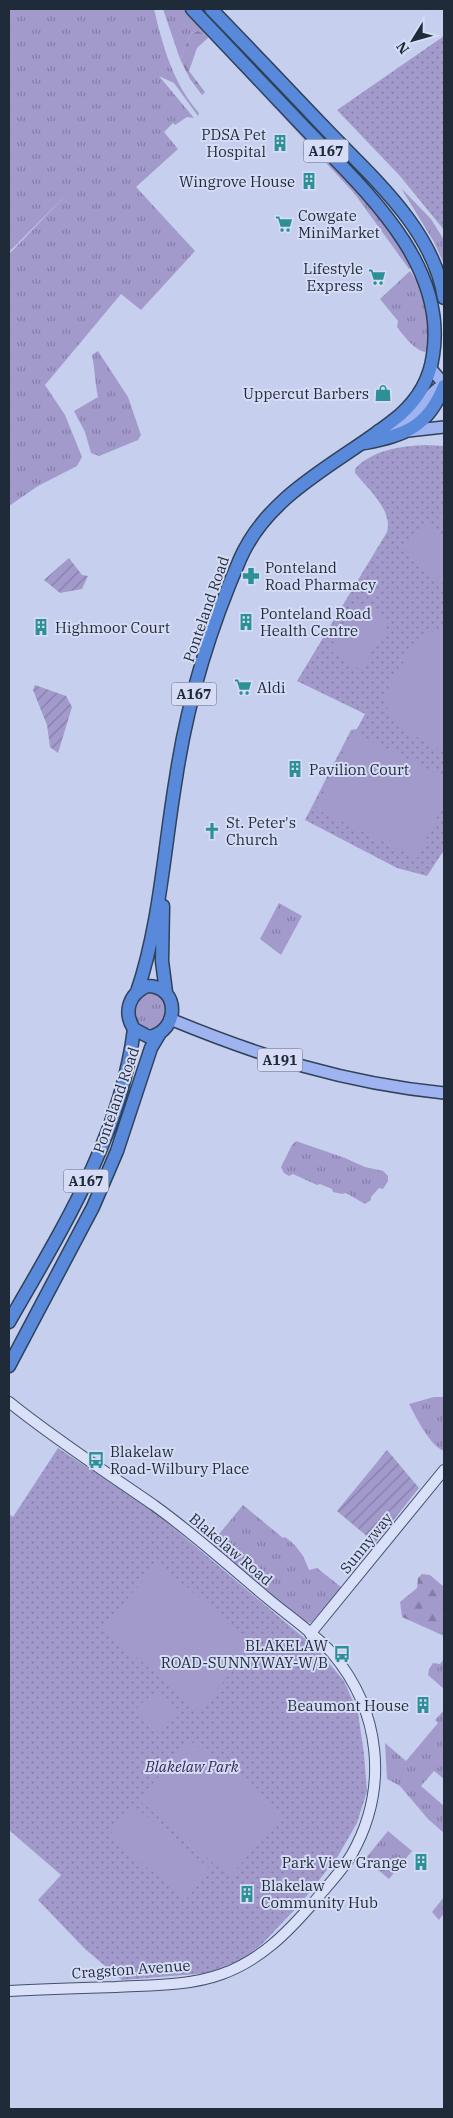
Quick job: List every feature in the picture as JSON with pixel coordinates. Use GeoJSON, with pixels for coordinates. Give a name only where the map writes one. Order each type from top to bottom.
{"type":"FeatureCollection","features":[{"type":"Feature","properties":{"kind":"highway","name":"A167"},"geometry":{"type":"LineString","coordinates":[[192,9],[377,205],[404,241],[421,274],[433,310],[436,340],[431,369]]}},
{"type":"Feature","properties":{"kind":"highway","name":"A167"},"geometry":{"type":"LineString","coordinates":[[211,9],[404,214],[428,250],[443,285],[444,298]]}},
{"type":"Feature","properties":{"kind":"highway","name":"Ponteland Road"},"geometry":{"type":"LineString","coordinates":[[137,992],[145,967],[163,868],[176,774],[193,698],[214,627],[241,556],[255,532],[292,493],[337,459],[365,443],[403,412],[415,399],[431,369]]}},
{"type":"Feature","properties":{"kind":"highway","name":"Ponteland Road"},"geometry":{"type":"LineString","coordinates":[[365,443],[386,439],[408,431],[427,416],[440,396],[444,385]]}},
{"type":"Feature","properties":{"kind":"highway","name":"Ponteland Road"},"geometry":{"type":"LineString","coordinates":[[163,868],[162,961],[166,992]]}},
{"type":"Feature","properties":{"kind":"highway"},"geometry":{"type":"LineString","coordinates":[[137,992],[147,986],[156,986],[166,992]]}},
{"type":"Feature","properties":{"kind":"highway","name":"A167"},"geometry":{"type":"LineString","coordinates":[[134,1029],[129,1019],[128,1008],[131,999],[137,992]]}},
{"type":"Feature","properties":{"kind":"highway","name":"A167"},"geometry":{"type":"LineString","coordinates":[[160,1033],[170,1019],[171,1004],[166,992]]}},
{"type":"Feature","properties":{"kind":"highway","name":"Ponteland Road"},"geometry":{"type":"LineString","coordinates":[[9,1322],[74,1209],[101,1147],[126,1071],[134,1029]]}},
{"type":"Feature","properties":{"kind":"highway"},"geometry":{"type":"LineString","coordinates":[[134,1029],[149,1037],[160,1033]]}},
{"type":"Feature","properties":{"kind":"highway","name":"Ponteland Road"},"geometry":{"type":"LineString","coordinates":[[9,1366],[93,1207],[117,1151],[151,1048],[160,1033]]}},
{"type":"Feature","properties":{"kind":"main road"},"geometry":{"type":"LineString","coordinates":[[431,369],[444,385]]}},
{"type":"Feature","properties":{"kind":"main road","name":"A167"},"geometry":{"type":"LineString","coordinates":[[378,431],[403,425],[420,410],[432,392],[444,385]]}},
{"type":"Feature","properties":{"kind":"main road"},"geometry":{"type":"LineString","coordinates":[[408,431],[444,427]]}},
{"type":"Feature","properties":{"kind":"main road","name":"A191"},"geometry":{"type":"LineString","coordinates":[[170,1019],[243,1048],[332,1075],[444,1093]]}},
{"type":"Feature","properties":{"kind":"street","name":"Blakelaw Road"},"geometry":{"type":"LineString","coordinates":[[9,1402],[57,1440],[156,1508],[333,1655],[350,1678],[368,1723],[376,1765]]}},
{"type":"Feature","properties":{"kind":"street","name":"Sunnyway"},"geometry":{"type":"LineString","coordinates":[[310,1634],[444,1470]]}},
{"type":"Feature","properties":{"kind":"street","name":"Cragston Avenue"},"geometry":{"type":"LineString","coordinates":[[9,1991],[191,1982],[239,1967],[262,1953],[301,1917],[351,1856],[366,1825],[376,1781],[376,1765]]}},
{"type":"Feature","properties":{"kind":"green space"},"geometry":{"type":"Polygon","coordinates":[[[9,9],[154,9],[170,64],[182,89],[199,113],[198,116],[174,83],[159,76],[194,118],[187,117],[175,125],[173,123],[164,132],[178,149],[136,187],[195,251],[141,310],[121,294],[45,385],[65,415],[82,457],[77,466],[38,486],[9,506],[9,254],[68,193],[9,252],[9,9]]]}},
{"type":"Feature","properties":{"kind":"green space"},"geometry":{"type":"Polygon","coordinates":[[[163,9],[187,9],[374,209],[402,247],[411,267],[409,269],[354,193],[209,37],[198,31],[191,33],[180,59],[163,9]]]}},
{"type":"Feature","properties":{"kind":"green space"},"geometry":{"type":"Polygon","coordinates":[[[198,31],[209,37],[197,48],[189,71],[205,92],[202,95],[190,79],[180,59],[191,33],[198,31]]]}},
{"type":"Feature","properties":{"kind":"green space"},"geometry":{"type":"Polygon","coordinates":[[[444,36],[444,230],[400,176],[337,110],[444,36]]]}},
{"type":"Feature","properties":{"kind":"green space"},"geometry":{"type":"Polygon","coordinates":[[[401,188],[431,219],[444,240],[444,264],[434,242],[401,188]]]}},
{"type":"Feature","properties":{"kind":"green space"},"geometry":{"type":"Polygon","coordinates":[[[410,271],[421,287],[430,330],[427,350],[425,352],[417,349],[406,338],[397,327],[398,321],[380,299],[410,271]]]}},
{"type":"Feature","properties":{"kind":"green space"},"geometry":{"type":"Polygon","coordinates":[[[98,351],[128,397],[141,435],[138,440],[99,456],[91,453],[85,432],[74,411],[98,397],[92,355],[98,351]]]}},
{"type":"Feature","properties":{"kind":"green space"},"geometry":{"type":"Polygon","coordinates":[[[406,446],[444,446],[444,850],[427,876],[397,868],[305,820],[351,730],[357,729],[365,714],[297,681],[387,532],[388,524],[383,508],[355,473],[355,469],[378,453],[406,446]]]}},
{"type":"Feature","properties":{"kind":"green space"},"geometry":{"type":"Polygon","coordinates":[[[444,510],[444,530],[435,522],[444,510]]]}},
{"type":"Feature","properties":{"kind":"green space"},"geometry":{"type":"Polygon","coordinates":[[[426,521],[444,536],[444,584],[402,550],[426,521]]]}},
{"type":"Feature","properties":{"kind":"green space"},"geometry":{"type":"Polygon","coordinates":[[[69,558],[82,575],[88,576],[82,589],[60,593],[44,580],[69,558]]]}},
{"type":"Feature","properties":{"kind":"green space"},"geometry":{"type":"Polygon","coordinates":[[[358,602],[390,622],[361,670],[329,650],[358,602]]]}},
{"type":"Feature","properties":{"kind":"green space"},"geometry":{"type":"Polygon","coordinates":[[[444,630],[444,752],[398,727],[389,715],[386,699],[390,685],[414,644],[434,631],[444,630]]]}},
{"type":"Feature","properties":{"kind":"green space"},"geometry":{"type":"Polygon","coordinates":[[[35,685],[66,696],[72,707],[58,753],[50,747],[47,725],[33,690],[35,685]]]}},
{"type":"Feature","properties":{"kind":"green space"},"geometry":{"type":"Polygon","coordinates":[[[353,732],[444,777],[444,803],[417,858],[316,809],[353,732]]]}},
{"type":"Feature","properties":{"kind":"green space"},"geometry":{"type":"Polygon","coordinates":[[[279,903],[302,916],[281,955],[260,939],[279,903]]]}},
{"type":"Feature","properties":{"kind":"green space"},"geometry":{"type":"Polygon","coordinates":[[[147,992],[159,993],[166,1005],[164,1021],[154,1028],[142,1026],[137,1021],[134,1013],[139,996],[147,992]]]}},
{"type":"Feature","properties":{"kind":"green space"},"geometry":{"type":"Polygon","coordinates":[[[296,1141],[365,1167],[383,1171],[388,1176],[388,1181],[383,1189],[379,1188],[371,1197],[371,1200],[365,1204],[346,1193],[333,1192],[332,1189],[320,1184],[317,1185],[293,1174],[289,1176],[284,1173],[281,1167],[296,1141]]]}},
{"type":"Feature","properties":{"kind":"green space"},"geometry":{"type":"Polygon","coordinates":[[[434,1397],[444,1397],[444,1451],[429,1437],[409,1404],[434,1397]]]}},
{"type":"Feature","properties":{"kind":"green space","name":"Blakelaw Park"},"geometry":{"type":"Polygon","coordinates":[[[58,1448],[156,1513],[317,1649],[344,1681],[358,1713],[367,1791],[357,1823],[338,1856],[301,1903],[262,1944],[243,1959],[208,1973],[122,1980],[85,1949],[38,1900],[61,1875],[9,1830],[9,1514],[13,1517],[58,1448]]]}},
{"type":"Feature","properties":{"kind":"green space"},"geometry":{"type":"Polygon","coordinates":[[[387,1450],[419,1488],[375,1543],[337,1511],[387,1450]]]}},
{"type":"Feature","properties":{"kind":"green space"},"geometry":{"type":"Polygon","coordinates":[[[243,1505],[283,1538],[285,1537],[294,1544],[303,1556],[309,1570],[317,1568],[341,1587],[311,1623],[301,1621],[210,1545],[243,1505]]]}},
{"type":"Feature","properties":{"kind":"green space"},"geometry":{"type":"Polygon","coordinates":[[[158,1563],[255,1645],[199,1710],[102,1628],[158,1563]]]}},
{"type":"Feature","properties":{"kind":"green space"},"geometry":{"type":"Polygon","coordinates":[[[422,1574],[430,1575],[444,1587],[444,1636],[402,1617],[400,1602],[417,1588],[418,1578],[422,1574]]]}},
{"type":"Feature","properties":{"kind":"green space"},"geometry":{"type":"Polygon","coordinates":[[[444,1659],[444,1689],[428,1675],[433,1663],[440,1664],[444,1659]]]}},
{"type":"Feature","properties":{"kind":"green space"},"geometry":{"type":"Polygon","coordinates":[[[157,1690],[180,1714],[160,1733],[137,1708],[157,1690]]]}},
{"type":"Feature","properties":{"kind":"green space"},"geometry":{"type":"Polygon","coordinates":[[[444,1710],[444,1779],[434,1771],[421,1786],[444,1806],[444,1833],[428,1819],[400,1786],[387,1779],[385,1743],[406,1761],[438,1723],[435,1720],[444,1710]]]}},
{"type":"Feature","properties":{"kind":"green space"},"geometry":{"type":"Polygon","coordinates":[[[189,1740],[214,1760],[216,1758],[261,1796],[260,1799],[281,1816],[230,1877],[139,1800],[189,1740]]]}},
{"type":"Feature","properties":{"kind":"green space"},"geometry":{"type":"Polygon","coordinates":[[[134,1806],[211,1870],[186,1899],[109,1836],[134,1806]]]}},
{"type":"Feature","properties":{"kind":"green space"},"geometry":{"type":"Polygon","coordinates":[[[388,1831],[412,1851],[389,1879],[365,1859],[388,1831]]]}},
{"type":"Feature","properties":{"kind":"green space"},"geometry":{"type":"Polygon","coordinates":[[[444,1897],[444,1913],[439,1920],[432,1912],[444,1897]]]}},
{"type":"Feature","properties":{"kind":"place","name":"PDSA Pet Hospital"},"geometry":{"type":"Point","coordinates":[280,143]}},
{"type":"Feature","properties":{"kind":"place","name":"Wingrove House"},"geometry":{"type":"Point","coordinates":[309,181]}},
{"type":"Feature","properties":{"kind":"place","name":"Cowgate MiniMarket"},"geometry":{"type":"Point","coordinates":[284,224]}},
{"type":"Feature","properties":{"kind":"place","name":"Lifestyle Express"},"geometry":{"type":"Point","coordinates":[377,277]}},
{"type":"Feature","properties":{"kind":"place","name":"Uppercut Barbers"},"geometry":{"type":"Point","coordinates":[383,393]}},
{"type":"Feature","properties":{"kind":"place","name":"Ponteland Road Pharmacy"},"geometry":{"type":"Point","coordinates":[251,576]}},
{"type":"Feature","properties":{"kind":"place","name":"Ponteland Road Health Centre"},"geometry":{"type":"Point","coordinates":[246,622]}},
{"type":"Feature","properties":{"kind":"place","name":"Highmoor Court"},"geometry":{"type":"Point","coordinates":[41,627]}},
{"type":"Feature","properties":{"kind":"place","name":"Aldi"},"geometry":{"type":"Point","coordinates":[243,687]}},
{"type":"Feature","properties":{"kind":"place","name":"Pavilion Court"},"geometry":{"type":"Point","coordinates":[295,769]}},
{"type":"Feature","properties":{"kind":"place","name":"St. Peter's Church"},"geometry":{"type":"Point","coordinates":[212,831]}},
{"type":"Feature","properties":{"kind":"place","name":"Blakelaw Road-Wilbury Place"},"geometry":{"type":"Point","coordinates":[96,1460]}},
{"type":"Feature","properties":{"kind":"place","name":"BLAKELAW ROAD-SUNNYWAY-W/B"},"geometry":{"type":"Point","coordinates":[342,1654]}},
{"type":"Feature","properties":{"kind":"place","name":"Beaumont House"},"geometry":{"type":"Point","coordinates":[423,1705]}},
{"type":"Feature","properties":{"kind":"place","name":"Park View Grange"},"geometry":{"type":"Point","coordinates":[421,1862]}},
{"type":"Feature","properties":{"kind":"place","name":"Blakelaw Community Hub"},"geometry":{"type":"Point","coordinates":[247,1894]}}]}
